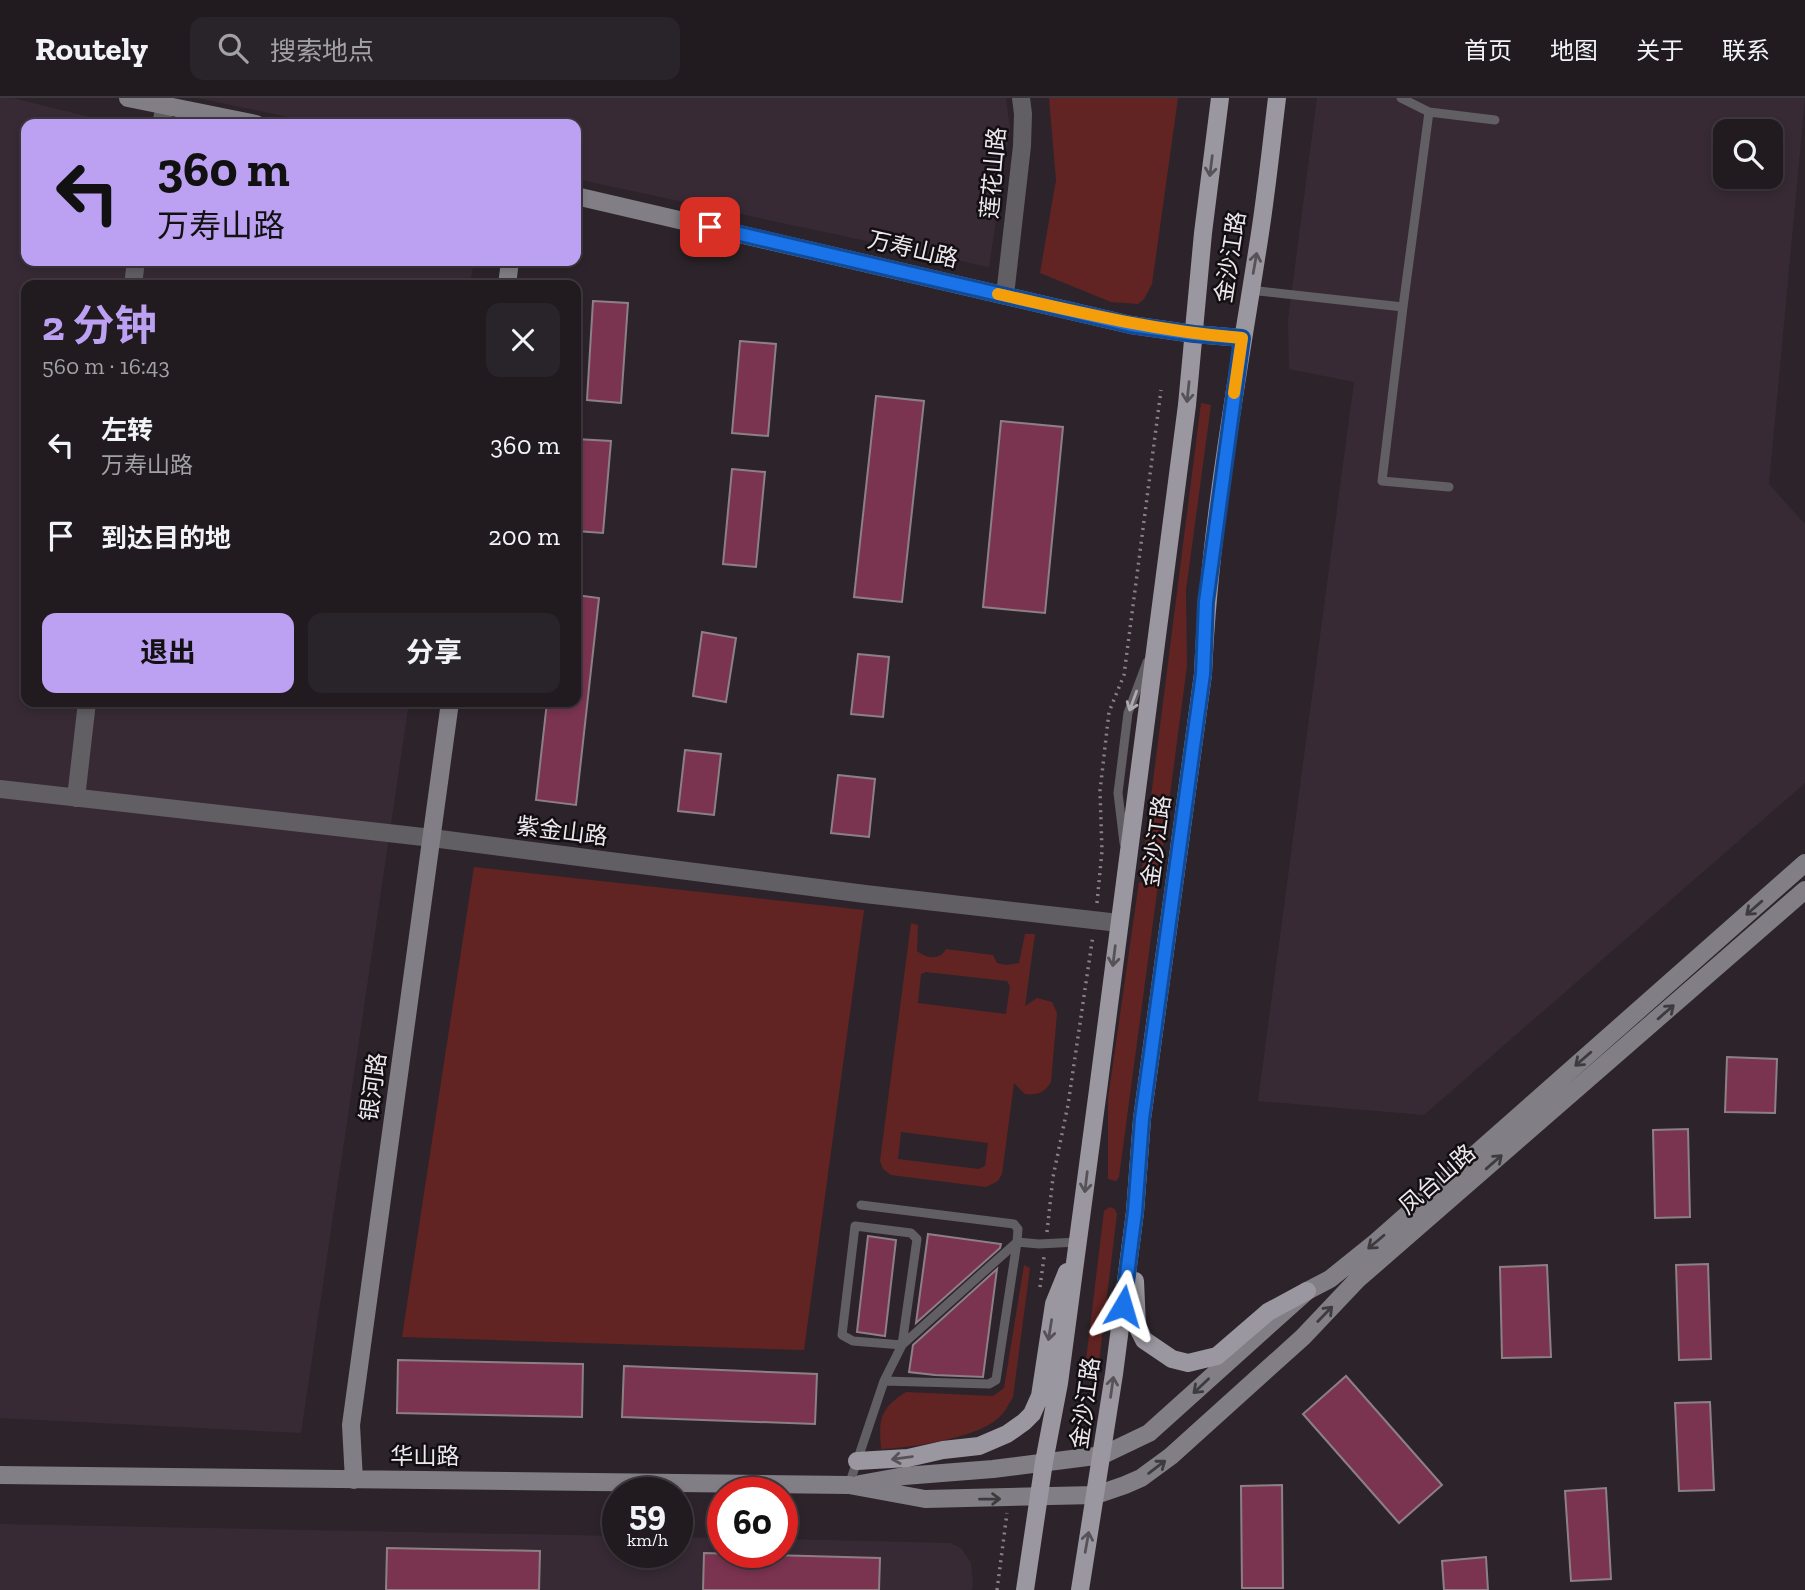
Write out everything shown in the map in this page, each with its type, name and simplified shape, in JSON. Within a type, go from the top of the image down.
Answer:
[{"type":"main road","name":"金沙江路","points":[[1025,1590],[1059,1383],[1078,1242],[1194,334],[1203,233],[1220,98]]},
{"type":"main road","name":"金沙江路","points":[[1080,1590],[1102,1455],[1135,1212],[1142,1119],[1203,674],[1206,602],[1277,98]]},
{"type":"main road","points":[[1135,1212],[1137,1326],[1144,1340],[1172,1359],[1188,1363],[1217,1356],[1268,1312],[1307,1292]]},
{"type":"main road","points":[[857,1461],[908,1458],[979,1446],[1007,1434],[1024,1422],[1032,1414],[1040,1396],[1054,1304],[1078,1242]]},
{"type":"street","points":[[128,98],[164,110],[223,119]]},
{"type":"street","name":"莲花山路","points":[[1005,295],[1022,146],[1021,98]]},
{"type":"street","name":"万寿山路","points":[[581,197],[1131,325],[1242,338]]},
{"type":"street","points":[[76,798],[86,707]]},
{"type":"street","name":"银河路","points":[[354,1480],[351,1425],[449,707]]},
{"type":"street","name":"紫金山路","points":[[0,789],[432,838],[865,894],[1119,923]]},
{"type":"street","name":"凤台山路","points":[[849,1486],[904,1476],[1102,1455],[1149,1433],[1307,1292],[1330,1279],[1376,1242],[1805,863]]},
{"type":"street","name":"凤台山路","points":[[849,1486],[925,1499],[1009,1498],[1096,1495],[1141,1478],[1171,1456],[1303,1337],[1357,1280],[1805,890]]},
{"type":"street","name":"华山路","points":[[0,1475],[849,1486]]},
{"type":"lane","points":[[1401,98],[1429,112],[1495,120]]},
{"type":"lane","points":[[1429,112],[1382,481],[1449,487]]},
{"type":"lane","points":[[1250,290],[1404,307]]},
{"type":"lane","points":[[861,1205],[1014,1224],[1018,1229],[996,1380],[989,1384],[884,1381]]},
{"type":"lane","points":[[849,1486],[884,1381],[902,1345],[917,1239],[911,1233],[855,1226],[842,1335],[853,1341],[902,1345],[1017,1242],[1078,1242]]},
{"type":"path","points":[[1039,1297],[1053,1177],[1068,1105],[1095,920],[1101,861],[1100,791],[1109,712],[1124,675],[1161,390]]},
{"type":"path","points":[[997,1590],[1009,1498]]},
{"type":"shaded area","points":[[0,98],[13,98],[98,119],[21,119],[21,266],[473,266],[471,280],[21,280],[21,707],[408,707],[301,1433],[0,1418]]},
{"type":"shaded area","points":[[198,98],[1006,98],[1010,128],[989,267],[581,180],[581,119],[297,119]]},
{"type":"shaded area","points":[[1049,98],[1178,98],[1152,284],[1138,304],[1111,302],[1040,273],[1056,180]]},
{"type":"shaded area","points":[[1317,98],[1805,98],[1769,484],[1805,524],[1805,783],[1424,1115],[1258,1101],[1354,382],[1289,369],[1288,320]]},
{"type":"shaded area","points":[[1201,403],[1211,405],[1186,590],[1187,666],[1160,870],[1142,868]]},
{"type":"shaded area","points":[[474,867],[864,910],[804,1350],[402,1337]]},
{"type":"shaded area","points":[[1139,882],[1158,885],[1119,1177],[1116,1181],[1108,1179],[1108,1099]]},
{"type":"shaded area","points":[[911,923],[918,925],[917,951],[924,955],[937,957],[946,949],[993,955],[997,963],[1006,965],[1019,963],[1025,934],[1035,934],[1025,1006],[1037,998],[1052,1002],[1057,1013],[1051,1082],[1037,1094],[1025,1094],[1014,1083],[1002,1174],[998,1181],[986,1187],[891,1175],[883,1169],[880,1161]],"holes":[[[926,972],[1007,981],[1010,986],[1006,1014],[918,1003],[921,974]],[[901,1132],[988,1143],[985,1166],[979,1169],[898,1159]]]},
{"type":"shaded area","points":[[1110,1207],[1115,1209],[1117,1214],[1097,1378],[1084,1377],[1104,1211]]},
{"type":"shaded area","points":[[1024,1265],[1030,1268],[1013,1397],[1004,1412],[987,1426],[959,1437],[908,1447],[881,1449],[880,1430],[883,1416],[890,1404],[906,1392],[993,1396],[1004,1388]]},
{"type":"shaded area","points":[[0,1524],[602,1536],[602,1568],[693,1568],[693,1537],[707,1538],[707,1568],[798,1568],[798,1539],[950,1543],[961,1548],[971,1563],[973,1583],[972,1590],[0,1590]]},
{"type":"building","points":[[593,301],[628,303],[621,403],[587,400]]},
{"type":"building","points":[[740,341],[776,344],[768,436],[732,433]]},
{"type":"building","points":[[876,396],[924,401],[902,602],[854,597]]},
{"type":"building","points":[[1001,421],[1063,427],[1045,613],[983,607]]},
{"type":"building","points":[[581,439],[611,441],[603,533],[581,531]]},
{"type":"building","points":[[732,469],[765,472],[756,567],[723,564]]},
{"type":"building","points":[[581,596],[599,598],[576,805],[536,800],[546,707],[581,707]]},
{"type":"building","points":[[702,632],[736,638],[726,702],[693,696]]},
{"type":"building","points":[[858,654],[889,657],[883,717],[851,714]]},
{"type":"building","points":[[685,750],[721,754],[714,815],[678,811]]},
{"type":"building","points":[[838,775],[875,779],[869,837],[831,833]]},
{"type":"building","points":[[1727,1057],[1777,1059],[1775,1113],[1725,1112]]},
{"type":"building","points":[[1688,1129],[1690,1217],[1655,1218],[1653,1130]]},
{"type":"building","points":[[928,1234],[1001,1244],[1000,1248],[916,1323]]},
{"type":"building","points":[[868,1236],[896,1240],[885,1336],[857,1332]]},
{"type":"building","points":[[1708,1264],[1711,1359],[1679,1360],[1676,1265]]},
{"type":"building","points":[[1547,1265],[1551,1357],[1502,1358],[1500,1267]]},
{"type":"building","points":[[997,1269],[983,1377],[909,1372],[913,1345]]},
{"type":"building","points":[[398,1360],[583,1364],[582,1417],[397,1413]]},
{"type":"building","points":[[624,1366],[817,1374],[815,1424],[622,1417]]},
{"type":"building","points":[[1346,1376],[1442,1485],[1399,1523],[1303,1414]]},
{"type":"building","points":[[1710,1402],[1714,1490],[1679,1491],[1675,1403]]},
{"type":"building","points":[[1282,1485],[1283,1588],[1242,1588],[1241,1486]]},
{"type":"building","points":[[1606,1488],[1611,1579],[1571,1581],[1565,1491]]},
{"type":"building","points":[[387,1548],[540,1551],[539,1590],[386,1590]]},
{"type":"building","points":[[704,1553],[707,1553],[707,1568],[798,1568],[798,1556],[880,1558],[879,1590],[703,1590]]},
{"type":"building","points":[[1486,1557],[1488,1590],[1444,1590],[1442,1561]]},
{"type":"slow traffic","points":[[998,294],[1131,325],[1242,338],[1234,393]]},
{"type":"route","points":[[710,227],[1131,325],[1242,338],[1206,602],[1203,674],[1142,1119],[1135,1212],[1123,1306]]}]
